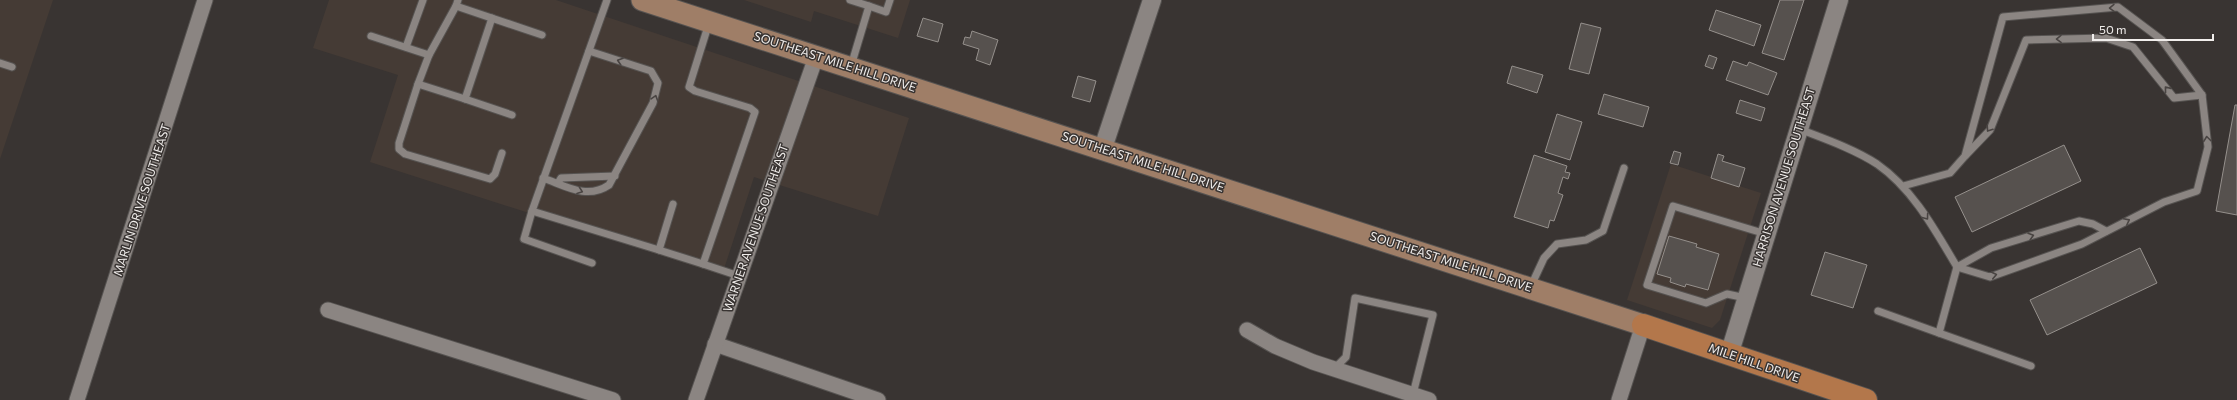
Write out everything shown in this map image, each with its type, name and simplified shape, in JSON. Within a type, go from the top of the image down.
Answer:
[{"type":"main road","name":"SOUTHEAST MILE HILL DRIVE","points":[[642,0],[1103,148],[1643,325]]},
{"type":"main road","name":"MILE HILL DRIVE","points":[[1643,325],[1866,400]]},
{"type":"street","name":"MARLIN DRIVE SOUTHEAST","points":[[77,400],[205,0]]},
{"type":"street","points":[[1103,148],[1152,0]]},
{"type":"street","name":"HARRISON AVENUE SOUTHEAST","points":[[1729,355],[1839,0]]},
{"type":"street","name":"WARNER AVENUE SOUTHEAST","points":[[696,400],[816,57]]},
{"type":"street","points":[[328,310],[613,400]]},
{"type":"street","points":[[1619,400],[1643,325]]},
{"type":"street","points":[[1247,330],[1275,346],[1334,368],[1429,400]]},
{"type":"street","points":[[715,344],[878,400]]},
{"type":"lane","points":[[406,47],[423,0]]},
{"type":"lane","points":[[592,264],[524,239],[543,178],[607,0]]},
{"type":"lane","points":[[850,0],[886,12],[890,0]]},
{"type":"lane","points":[[502,153],[495,174],[490,179],[405,154],[399,149],[399,143],[429,54],[457,3],[492,18],[542,35]]},
{"type":"lane","points":[[850,68],[869,6]]},
{"type":"lane","points":[[1799,129],[1876,164],[1903,186],[1934,228],[1957,267],[1990,277],[2082,244],[2164,202],[2197,191],[2208,147],[2202,95],[2162,40],[2118,7],[2003,17],[1964,156]]},
{"type":"lane","points":[[465,99],[492,18]]},
{"type":"lane","points":[[703,264],[754,112],[750,108],[694,91],[689,87],[710,21]]},
{"type":"lane","points":[[371,36],[429,54]]},
{"type":"lane","points":[[1903,186],[1950,173],[1964,156],[1990,130],[2026,40],[2106,38],[2134,47],[2174,98],[2202,95]]},
{"type":"lane","points":[[543,178],[587,194],[600,191],[609,185],[653,103],[658,83],[651,71],[589,51]]},
{"type":"lane","points":[[0,63],[12,67]]},
{"type":"lane","points":[[418,84],[512,114]]},
{"type":"lane","points":[[1530,288],[1544,258],[1557,244],[1586,240],[1603,231],[1624,168]]},
{"type":"lane","points":[[558,183],[561,178],[615,176]]},
{"type":"lane","points":[[659,250],[673,204]]},
{"type":"lane","points":[[1746,298],[1727,294],[1706,303],[1647,285],[1673,206],[1766,234]]},
{"type":"lane","points":[[532,211],[739,276]]},
{"type":"lane","points":[[1939,333],[1957,267],[1991,248],[2079,221],[2093,224],[2106,231]]},
{"type":"lane","points":[[1334,368],[1346,357],[1355,298],[1433,314],[1413,394]]},
{"type":"lane","points":[[1878,311],[2031,366]]},
{"type":"shaded area","points":[[0,0],[53,0],[0,159]]},
{"type":"shaded area","points":[[329,0],[556,0],[909,118],[878,216],[754,177],[722,275],[370,162],[398,75],[313,48]]},
{"type":"shaded area","points":[[744,0],[910,0],[898,38],[814,11],[811,22]]},
{"type":"shaded area","points":[[1671,164],[1761,193],[1720,320],[1712,328],[1627,300]]},
{"type":"building","points":[[1780,0],[1804,0],[1784,60],[1762,53]]},
{"type":"building","points":[[1716,10],[1761,25],[1754,46],[1709,30]]},
{"type":"building","points":[[923,18],[943,24],[938,42],[917,36]]},
{"type":"building","points":[[1581,23],[1601,28],[1589,74],[1569,69]]},
{"type":"building","points":[[972,31],[998,40],[990,65],[976,60],[979,49],[963,44],[965,37],[970,38]]},
{"type":"building","points":[[1709,55],[1717,58],[1713,69],[1705,66]]},
{"type":"building","points":[[1733,61],[1747,66],[1749,62],[1777,73],[1768,95],[1726,80]]},
{"type":"building","points":[[1512,66],[1543,75],[1537,93],[1507,83]]},
{"type":"building","points":[[1078,76],[1096,81],[1090,102],[1072,97]]},
{"type":"building","points":[[1604,94],[1649,107],[1643,127],[1598,114]]},
{"type":"building","points":[[1740,100],[1765,108],[1761,121],[1736,113]]},
{"type":"building","points":[[2235,105],[2237,105],[2237,215],[2216,211]]},
{"type":"building","points":[[1557,114],[1582,122],[1570,160],[1545,152]]},
{"type":"building","points":[[2064,145],[2081,181],[1972,232],[1955,197]]},
{"type":"building","points":[[1674,151],[1681,153],[1678,165],[1670,163]]},
{"type":"building","points":[[1718,154],[1724,156],[1722,161],[1745,168],[1739,187],[1711,178]]},
{"type":"building","points":[[1534,155],[1567,166],[1565,172],[1570,173],[1568,179],[1563,177],[1558,193],[1563,195],[1554,221],[1550,220],[1548,228],[1514,217]]},
{"type":"building","points":[[1669,236],[1697,244],[1696,247],[1719,254],[1708,290],[1686,284],[1685,287],[1670,282],[1671,278],[1657,274]]},
{"type":"building","points":[[2140,248],[2157,283],[2047,335],[2030,300]]},
{"type":"building","points":[[1825,252],[1867,265],[1853,308],[1811,295]]}]
